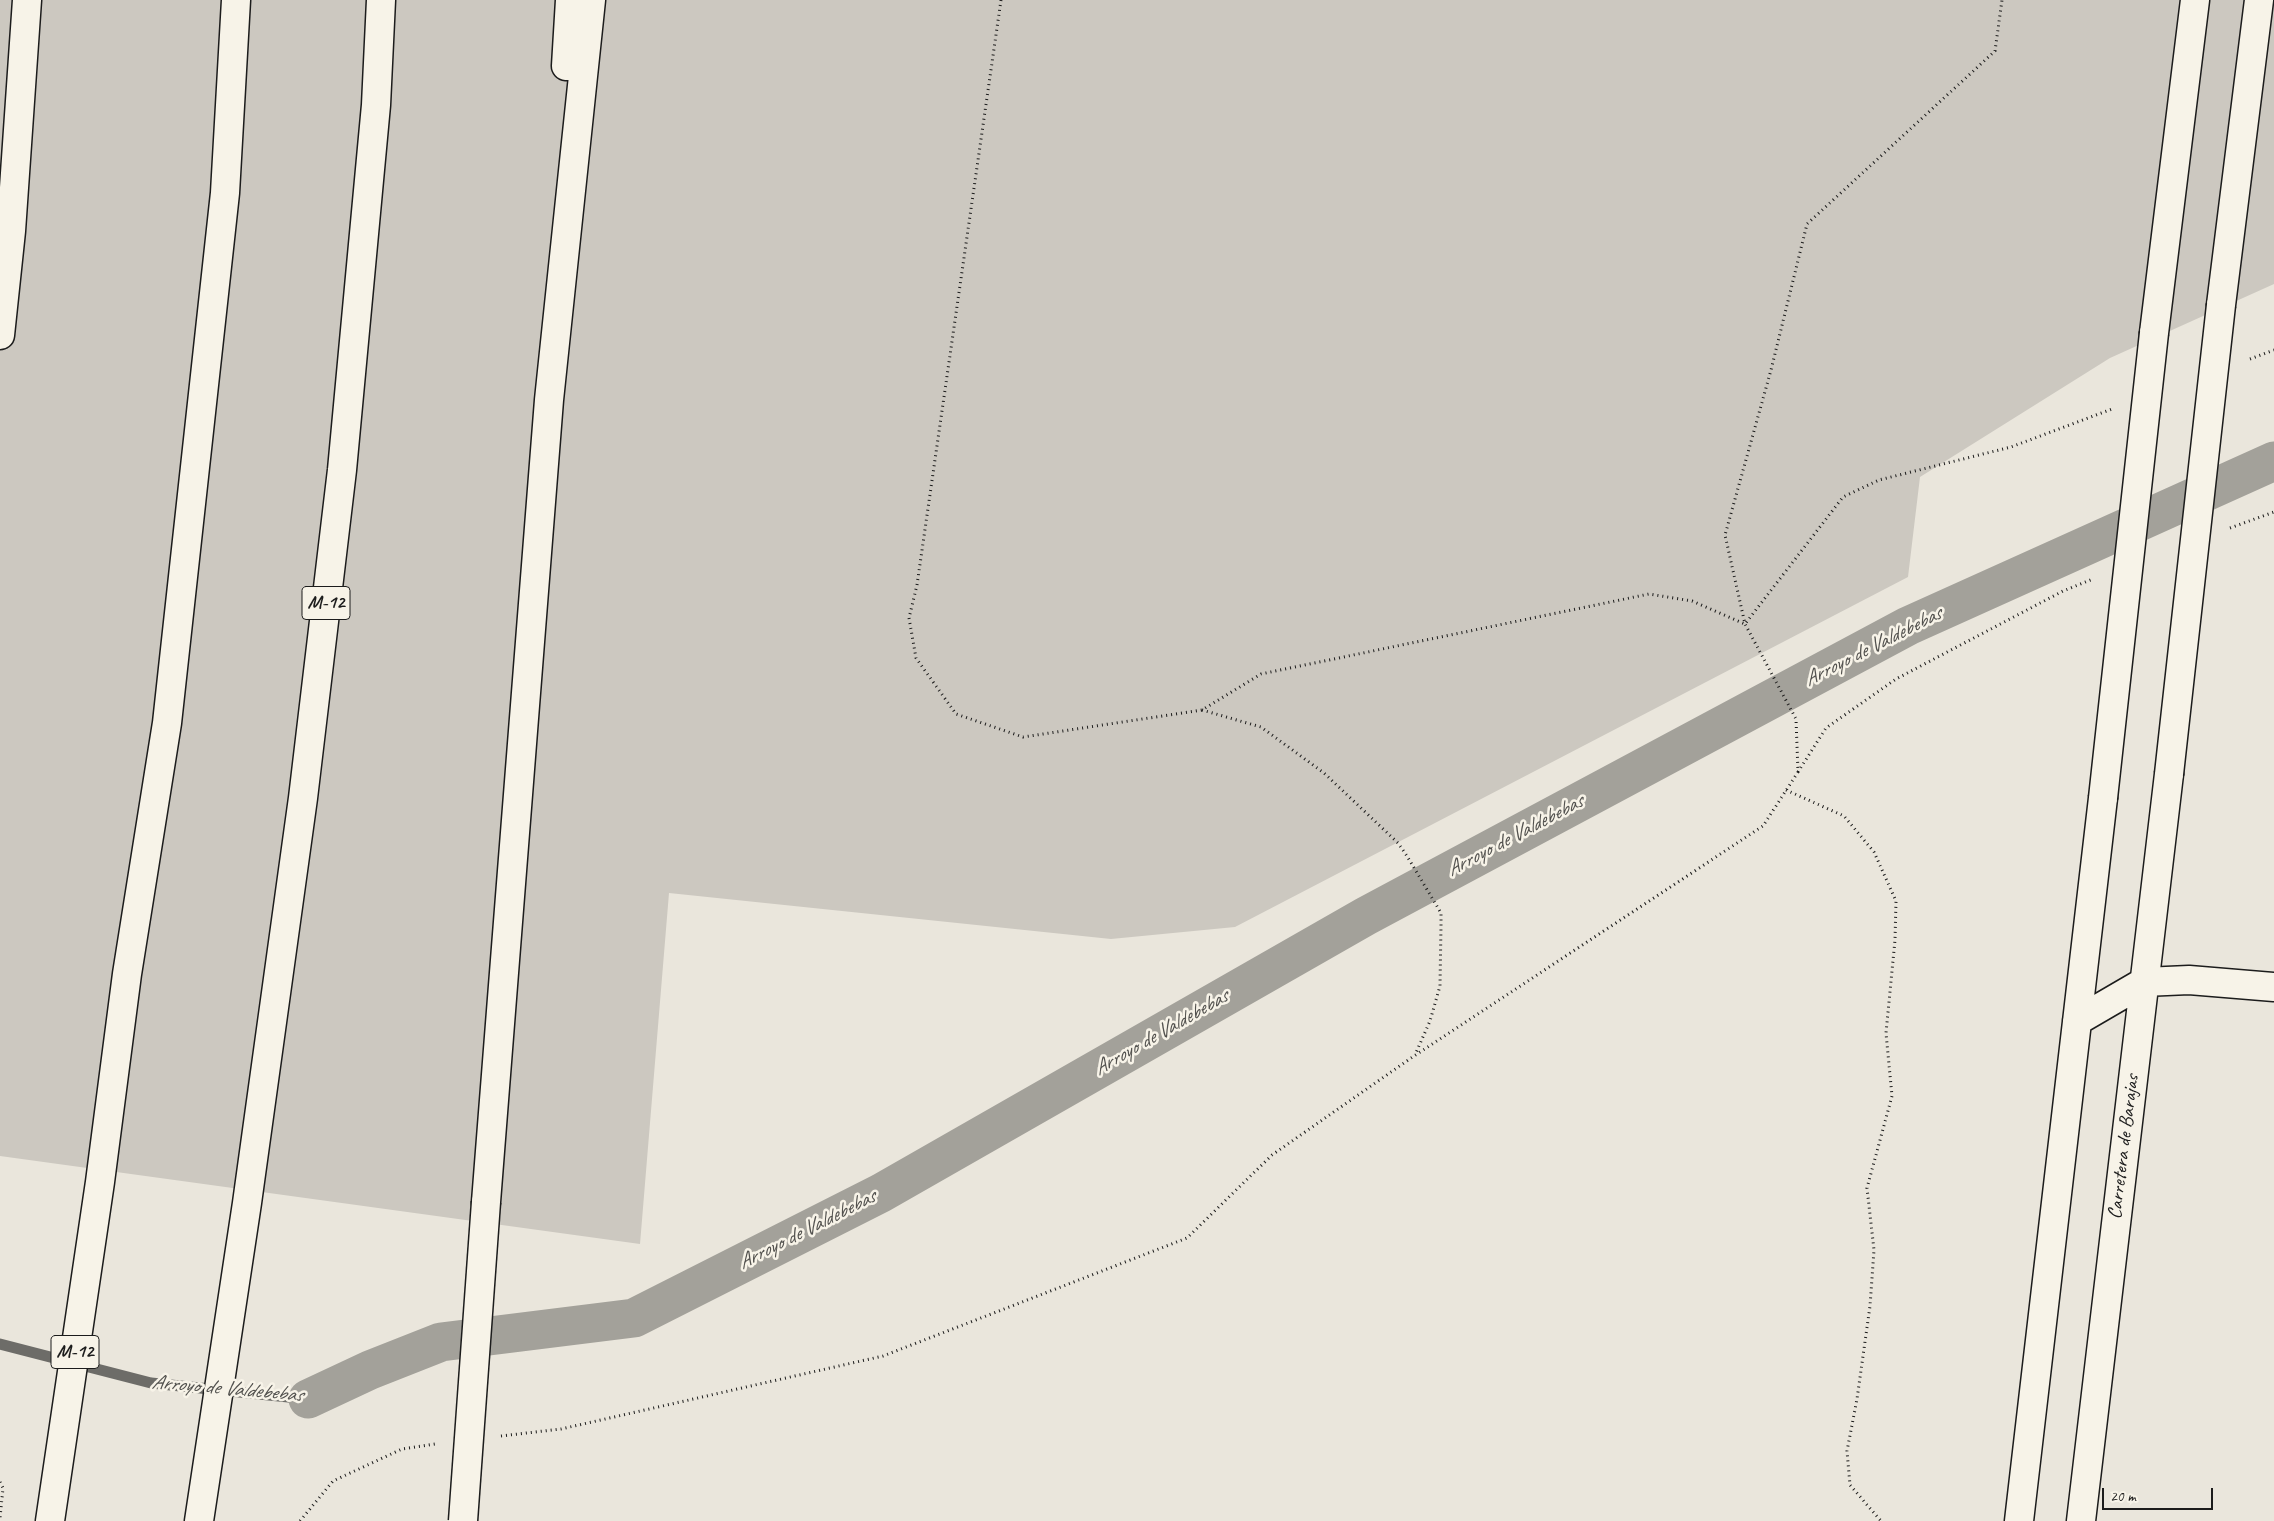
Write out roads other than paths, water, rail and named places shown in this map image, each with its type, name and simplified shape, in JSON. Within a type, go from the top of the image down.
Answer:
[{"type":"main road","points":[[0,335],[11,231],[27,0]]},
{"type":"main road","name":"M-12","points":[[50,1521],[100,1182],[127,974],[167,723],[225,193],[236,0]]},
{"type":"main road","name":"M-12","points":[[199,1521],[247,1203],[303,798],[342,470],[376,105],[381,0]]},
{"type":"main road","points":[[463,1521],[549,400],[570,0]]},
{"type":"main road","points":[[549,400],[591,0]]},
{"type":"main road","points":[[2019,1521],[2103,798],[2154,333],[2195,0]]},
{"type":"main road","name":"Carretera de Barajas","points":[[2080,1521],[2221,305],[2259,0]]},
{"type":"main road","points":[[2077,1021],[2144,982],[2189,980],[2274,987]]},
{"type":"waterway","name":"Arroyo de Valdebebas","points":[[308,1399],[370,1370],[441,1342],[634,1318],[881,1193],[1366,916],[1908,626],[2274,461]]},
{"type":"waterway","name":"Arroyo de Valdebebas","points":[[0,1344],[151,1383],[308,1399]]}]
